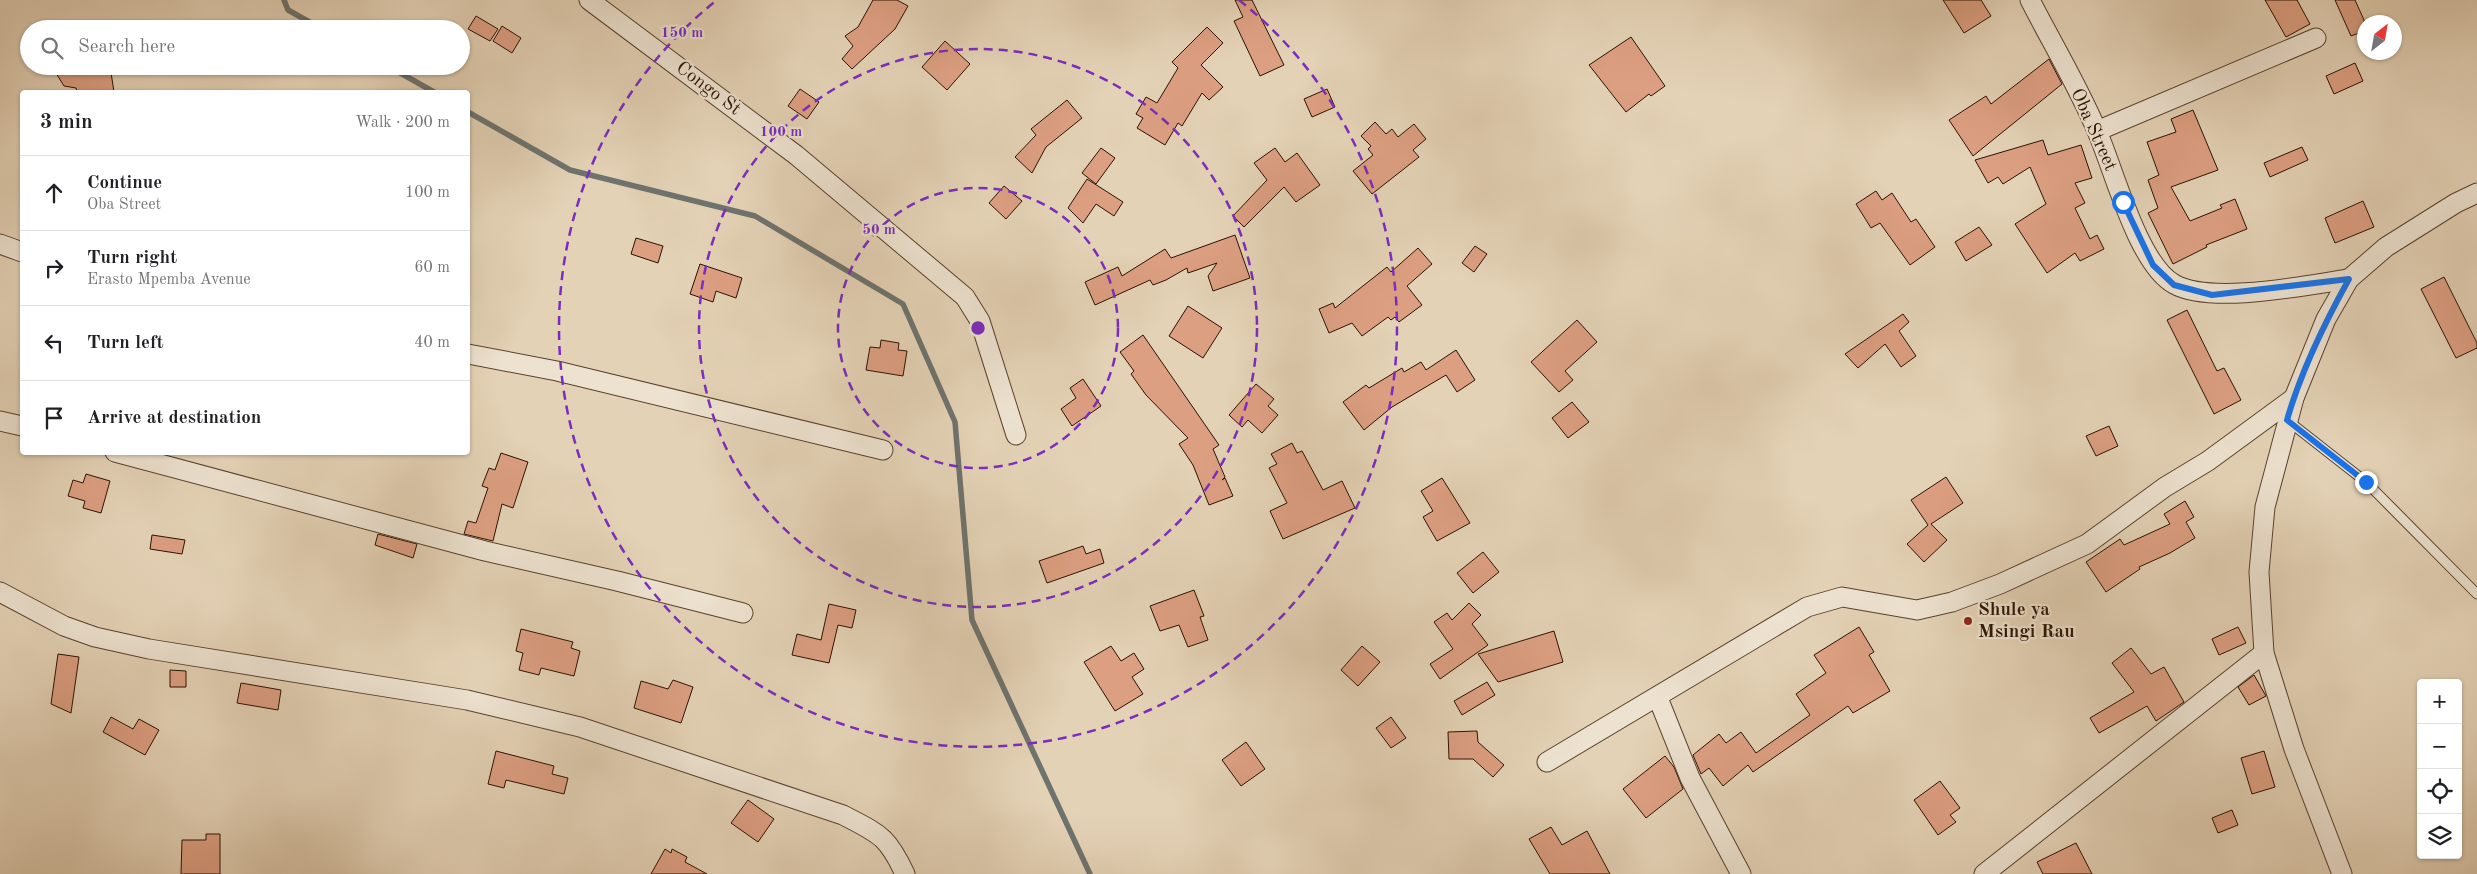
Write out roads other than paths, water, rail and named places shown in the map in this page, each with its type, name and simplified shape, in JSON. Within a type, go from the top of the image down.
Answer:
[{"type":"street","name":"Congo St","points":[[589,0],[796,154],[965,297],[980,322],[1016,435]]},
{"type":"street","name":"Oba Street","points":[[2030,0],[2097,131],[2123,202],[2153,265],[2174,285],[2212,295],[2349,279]]},
{"type":"street","points":[[2097,131],[2316,38]]},
{"type":"street","points":[[2342,874],[2294,749],[2264,653],[2259,572],[2261,533],[2265,507],[2294,398],[2326,320],[2349,279],[2386,247],[2477,192]]},
{"type":"street","points":[[0,244],[20,251]]},
{"type":"street","points":[[470,354],[557,371],[883,450]]},
{"type":"street","points":[[1547,762],[1658,698],[1807,607],[1842,597],[1917,610],[1952,602],[2000,584],[2087,544],[2165,487],[2214,456],[2294,398]]},
{"type":"street","points":[[0,421],[20,426]]},
{"type":"street","points":[[126,455],[485,551],[617,581],[742,613]]},
{"type":"street","points":[[0,592],[64,626],[95,637],[149,649],[467,700],[580,727],[843,815],[881,835],[896,855],[905,874]]},
{"type":"street","points":[[1984,874],[2264,653]]},
{"type":"street","points":[[1658,698],[1690,778],[1741,874]]},
{"type":"lane","points":[[2287,420],[2366,482],[2477,594]]},
{"type":"waterway","points":[[284,0],[288,10],[306,20]]},
{"type":"waterway","points":[[404,75],[430,90]]},
{"type":"waterway","points":[[470,113],[570,170],[755,216],[903,304],[955,422],[972,620],[1090,874]]},
{"type":"place","name":"Shule ya Msingi Rau","points":[[1968,621]]}]
